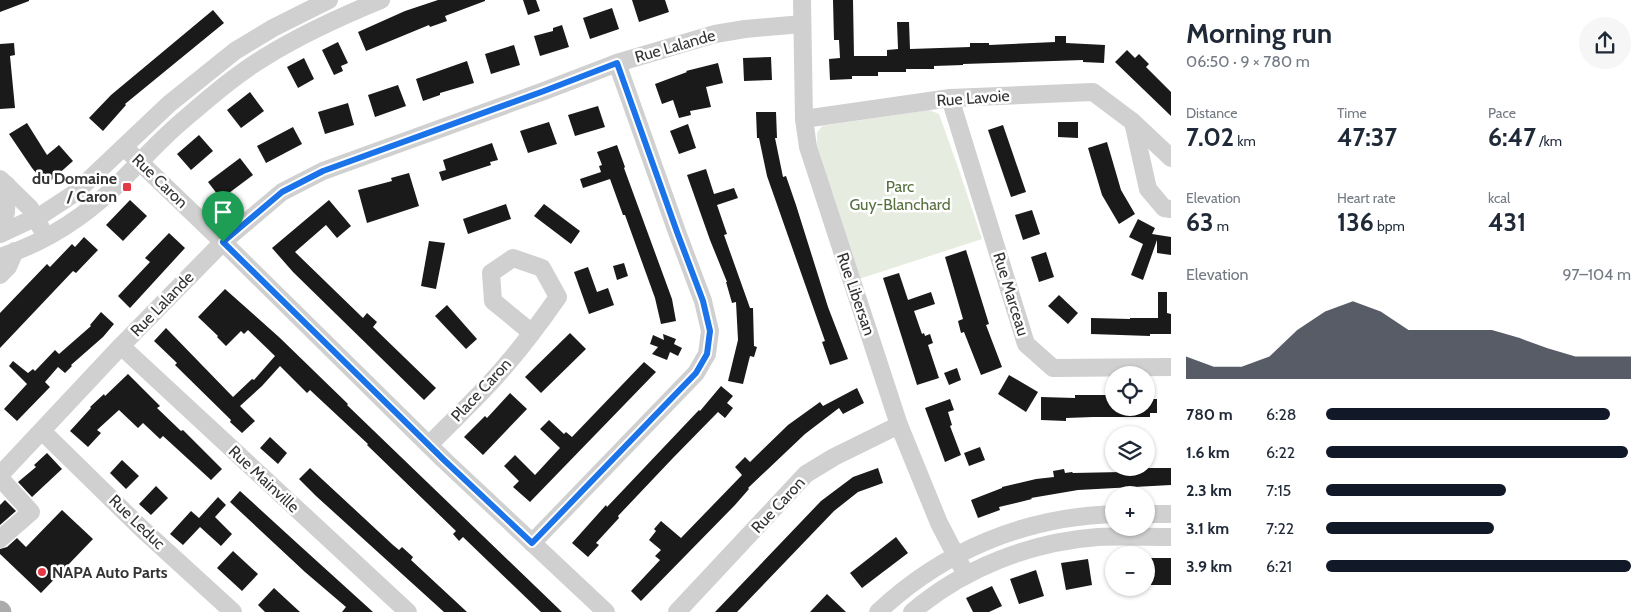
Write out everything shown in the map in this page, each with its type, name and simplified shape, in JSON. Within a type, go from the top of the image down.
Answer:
[{"type":"street","points":[[0,233],[36,218],[75,193],[169,104],[235,51],[274,28],[329,0]]},
{"type":"street","points":[[0,275],[8,267],[7,254],[46,237],[73,221],[96,203],[163,138],[199,107],[264,57],[309,33],[381,0]]},
{"type":"street","name":"Rue Libersan","points":[[802,0],[804,119],[808,147],[899,425],[939,523],[966,575]]},
{"type":"street","name":"Rue Lalande","points":[[0,476],[121,346],[223,242],[282,192],[323,171],[617,63],[714,34],[802,24]]},
{"type":"street","points":[[532,543],[696,373],[707,354],[710,331],[703,301],[617,63]]},
{"type":"street","name":"Rue Lavoie","points":[[804,119],[950,98],[1093,92],[1133,122],[1171,158]]},
{"type":"street","name":"Rue Marceau","points":[[950,98],[1026,344],[1053,368],[1171,367]]},
{"type":"street","points":[[1133,122],[1148,189],[1164,208],[1171,209]]},
{"type":"street","name":"Rue Caron","points":[[124,147],[429,445],[606,612]]},
{"type":"street","points":[[3,182],[30,208],[46,237]]},
{"type":"street","points":[[0,233],[6,212],[3,182]]},
{"type":"street","name":"Place Caron","points":[[429,445],[505,366],[532,333]]},
{"type":"street","name":"Rue Mainville","points":[[121,346],[408,612]]},
{"type":"street","name":"Rue Caron","points":[[677,612],[806,474],[834,457],[899,425]]},
{"type":"street","name":"Rue Leduc","points":[[42,431],[140,527],[233,612]]},
{"type":"street","points":[[0,476],[31,512],[0,540]]},
{"type":"street","points":[[1155,514],[1171,514]]},
{"type":"street","points":[[878,612],[909,585],[956,555],[997,536],[1069,517],[1105,515]]},
{"type":"street","points":[[912,612],[966,575],[1012,555],[1057,543],[1105,537],[1171,536]]},
{"type":"green space","name":"Parc Guy-Blanchard","points":[[929,110],[939,114],[982,239],[859,279],[817,145],[817,133],[822,126]]},
{"type":"building","points":[[0,0],[29,0],[29,1],[0,12]]},
{"type":"building","points":[[438,0],[485,1],[445,16],[447,21],[430,27],[429,25],[366,51],[358,32],[405,11]]},
{"type":"building","points":[[523,0],[536,0],[540,11],[528,15]]},
{"type":"building","points":[[632,0],[665,0],[669,12],[639,22]]},
{"type":"building","points":[[833,0],[853,0],[854,56],[887,56],[887,50],[898,49],[897,22],[909,22],[910,49],[970,47],[970,43],[989,43],[989,45],[1055,42],[1055,36],[1066,36],[1066,43],[1105,45],[1104,63],[1083,62],[1083,60],[963,64],[934,66],[934,69],[906,69],[906,72],[878,72],[878,76],[852,76],[852,79],[830,80],[829,59],[840,58],[839,40],[834,40]]},
{"type":"building","points":[[612,8],[619,29],[590,39],[583,18]]},
{"type":"building","points":[[213,10],[224,23],[125,104],[103,131],[89,118],[111,95]]},
{"type":"building","points":[[562,25],[569,47],[540,56],[534,36],[553,31],[553,28]]},
{"type":"building","points":[[338,42],[348,63],[341,66],[343,71],[334,75],[322,50]]},
{"type":"building","points":[[14,43],[15,55],[10,56],[15,108],[0,109],[0,44]]},
{"type":"building","points":[[514,45],[520,65],[491,74],[485,54]]},
{"type":"building","points":[[1127,50],[1135,58],[1139,54],[1149,64],[1146,67],[1171,92],[1171,116],[1115,62]]},
{"type":"building","points":[[771,57],[772,80],[744,81],[743,58]]},
{"type":"building","points":[[304,58],[314,79],[298,88],[287,67]]},
{"type":"building","points":[[467,61],[474,83],[440,93],[440,95],[423,101],[416,79]]},
{"type":"building","points":[[718,63],[723,83],[706,87],[711,107],[690,111],[691,115],[679,118],[673,100],[662,104],[655,84],[686,71]]},
{"type":"building","points":[[398,85],[406,106],[375,117],[368,95]]},
{"type":"building","points":[[250,92],[264,111],[241,128],[227,110]]},
{"type":"building","points":[[348,103],[354,125],[325,134],[318,112]]},
{"type":"building","points":[[598,106],[605,127],[575,136],[568,115]]},
{"type":"building","points":[[756,112],[776,112],[777,138],[775,138],[783,177],[786,176],[828,307],[848,359],[830,365],[822,342],[825,341],[767,176],[759,138],[757,138]]},
{"type":"building","points":[[549,122],[557,144],[528,153],[520,131]]},
{"type":"building","points":[[1058,122],[1078,122],[1078,138],[1058,137]]},
{"type":"building","points":[[27,123],[47,155],[59,145],[73,161],[46,185],[9,134]]},
{"type":"building","points":[[688,124],[696,148],[679,154],[670,131]]},
{"type":"building","points":[[1003,125],[1026,192],[1011,197],[988,130]]},
{"type":"building","points":[[293,127],[302,144],[266,163],[257,146]]},
{"type":"building","points":[[199,135],[213,151],[191,170],[177,154]]},
{"type":"building","points":[[1107,142],[1121,190],[1135,214],[1119,224],[1102,195],[1088,148]]},
{"type":"building","points":[[492,143],[498,160],[490,162],[491,165],[442,181],[439,172],[446,170],[443,160]]},
{"type":"building","points":[[617,145],[672,299],[676,321],[661,324],[655,298],[610,179],[583,188],[580,179],[601,172],[599,166],[602,165],[597,152]]},
{"type":"building","points":[[240,158],[253,175],[221,199],[208,182]]},
{"type":"building","points":[[706,169],[714,194],[734,188],[738,198],[717,205],[727,234],[724,235],[750,308],[753,308],[754,346],[757,347],[754,357],[750,356],[743,384],[728,381],[738,340],[736,302],[732,303],[727,282],[687,175]]},
{"type":"building","points":[[409,173],[419,206],[367,223],[358,190],[392,181],[391,178]]},
{"type":"building","points":[[130,200],[147,216],[123,241],[106,225]]},
{"type":"building","points":[[329,200],[351,226],[337,238],[326,225],[295,252],[363,318],[367,313],[377,322],[373,327],[436,388],[424,400],[293,272],[272,248]]},
{"type":"building","points":[[506,204],[511,219],[468,234],[463,219]]},
{"type":"building","points":[[544,204],[580,231],[571,244],[534,216]]},
{"type":"building","points":[[1032,210],[1040,234],[1023,240],[1015,215]]},
{"type":"building","points":[[1138,219],[1155,228],[1152,234],[1171,237],[1171,255],[1157,253],[1157,240],[1143,280],[1131,275],[1143,244],[1129,237]]},
{"type":"building","points":[[169,233],[185,248],[130,308],[118,296],[150,262],[145,258]]},
{"type":"building","points":[[84,237],[98,250],[76,273],[73,271],[0,348],[0,313],[47,264],[50,267],[72,244],[75,247]]},
{"type":"building","points":[[429,241],[445,243],[436,289],[421,286]]},
{"type":"building","points":[[966,250],[989,324],[986,325],[1002,367],[981,375],[964,332],[961,333],[958,321],[963,319],[945,257]]},
{"type":"building","points":[[1046,252],[1054,277],[1039,282],[1031,257]]},
{"type":"building","points":[[624,263],[628,276],[617,280],[613,266]]},
{"type":"building","points":[[588,267],[597,292],[608,288],[614,305],[589,314],[574,272]]},
{"type":"building","points":[[899,273],[908,300],[931,292],[935,304],[914,311],[922,334],[924,333],[925,336],[930,334],[933,343],[928,345],[939,378],[917,385],[883,278]]},
{"type":"building","points":[[225,289],[280,338],[562,612],[541,612],[463,537],[459,541],[453,534],[456,531],[368,444],[310,390],[307,393],[280,366],[240,406],[255,421],[242,433],[230,422],[231,420],[175,365],[177,363],[154,341],[166,328],[233,397],[252,379],[254,380],[275,356],[248,330],[244,334],[241,331],[226,346],[198,317]]},
{"type":"building","points":[[1158,292],[1167,292],[1167,313],[1171,314],[1171,334],[1150,334],[1150,336],[1091,334],[1091,318],[1158,318]]},
{"type":"building","points":[[1059,295],[1078,313],[1068,324],[1048,306]]},
{"type":"building","points":[[447,305],[477,339],[466,349],[435,316]]},
{"type":"building","points":[[101,312],[114,324],[65,373],[58,367],[45,382],[50,387],[17,421],[4,409],[27,384],[9,366],[13,361],[28,373],[33,369],[35,371],[55,350],[59,354],[91,326]]},
{"type":"building","points":[[570,333],[586,349],[541,393],[525,377]]},
{"type":"building","points":[[663,334],[676,339],[674,344],[682,348],[678,356],[670,352],[667,360],[652,354],[658,347],[650,344],[653,335],[664,340]]},
{"type":"building","points":[[644,362],[656,372],[530,502],[513,487],[519,481],[504,466],[515,455],[535,475],[560,448],[540,429],[549,420],[564,434],[566,432],[572,437]]},
{"type":"building","points":[[957,368],[961,380],[949,385],[944,373]]},
{"type":"building","points":[[128,374],[160,406],[157,408],[181,431],[183,430],[222,469],[211,480],[163,436],[160,439],[143,423],[138,428],[119,410],[97,430],[101,433],[88,447],[70,431],[90,407],[104,394],[105,396]]},
{"type":"building","points":[[1009,375],[1038,392],[1026,412],[998,394]]},
{"type":"building","points":[[721,386],[733,396],[727,403],[733,408],[725,418],[718,412],[672,459],[618,516],[619,518],[596,543],[599,545],[588,557],[572,543],[606,505],[607,507],[700,411]]},
{"type":"building","points":[[857,388],[864,403],[843,414],[839,408],[805,434],[748,488],[735,505],[641,601],[631,591],[660,560],[655,556],[661,550],[649,540],[656,531],[654,529],[661,521],[681,538],[742,475],[735,467],[745,457],[750,462],[788,425],[820,402],[823,406]]},
{"type":"building","points":[[510,393],[527,409],[483,455],[464,437],[485,416],[487,418]]},
{"type":"building","points":[[1075,395],[1105,395],[1105,416],[1150,417],[1066,418],[1066,421],[1041,420],[1041,397],[1075,398]]},
{"type":"building","points":[[950,399],[954,410],[948,412],[952,425],[950,426],[961,455],[945,462],[925,408]]},
{"type":"building","points":[[1155,399],[1157,399],[1157,413],[1155,413]]},
{"type":"building","points":[[270,437],[287,453],[278,464],[260,448]]},
{"type":"building","points":[[980,447],[985,460],[969,466],[964,453]]},
{"type":"building","points":[[47,453],[62,469],[32,497],[18,482],[36,467],[34,465]]},
{"type":"building","points":[[122,460],[139,476],[126,489],[110,473]]},
{"type":"building","points":[[310,468],[393,545],[399,550],[402,547],[413,557],[411,560],[467,612],[444,612],[316,496],[299,479]]},
{"type":"building","points":[[878,468],[883,483],[858,492],[834,511],[737,612],[715,612],[821,501],[853,477]]},
{"type":"building","points":[[1155,468],[1171,468],[1171,485],[1105,486],[1105,489],[1078,490],[1031,498],[999,507],[1000,510],[978,518],[971,500],[1002,487],[1054,477],[1053,471],[1064,469],[1065,473],[1105,472],[1105,476],[1155,476]]},
{"type":"building","points":[[156,486],[168,498],[151,515],[139,504]]},
{"type":"building","points":[[240,491],[373,612],[342,612],[346,607],[305,572],[230,502]]},
{"type":"building","points":[[218,497],[226,505],[215,517],[232,534],[221,546],[200,527],[183,545],[170,534],[191,511],[199,518]]},
{"type":"building","points":[[5,500],[16,511],[0,525],[0,505]]},
{"type":"building","points":[[62,510],[93,539],[41,593],[0,554],[0,549],[7,547],[17,538],[26,547]]},
{"type":"building","points":[[896,537],[908,553],[862,588],[850,573]]},
{"type":"building","points":[[233,551],[258,574],[242,591],[217,568]]},
{"type":"building","points":[[1155,558],[1171,558],[1171,585],[1155,585]]},
{"type":"building","points":[[1088,559],[1092,585],[1066,590],[1061,563]]},
{"type":"building","points":[[1036,570],[1044,596],[1019,604],[1010,579]]},
{"type":"building","points":[[992,586],[1002,606],[989,612],[973,612],[966,598]]},
{"type":"building","points":[[274,588],[300,612],[265,612],[258,605]]},
{"type":"building","points":[[827,594],[846,612],[810,612]]},
{"type":"place","name":"du Domaine / Caron","points":[[127,187]]},
{"type":"place","name":"NAPA Auto Parts","points":[[42,572]]},
{"type":"route","points":[[617,63],[703,301],[710,331],[707,354],[696,373],[532,543],[444,460],[223,242],[282,192],[323,171],[617,63]]}]
